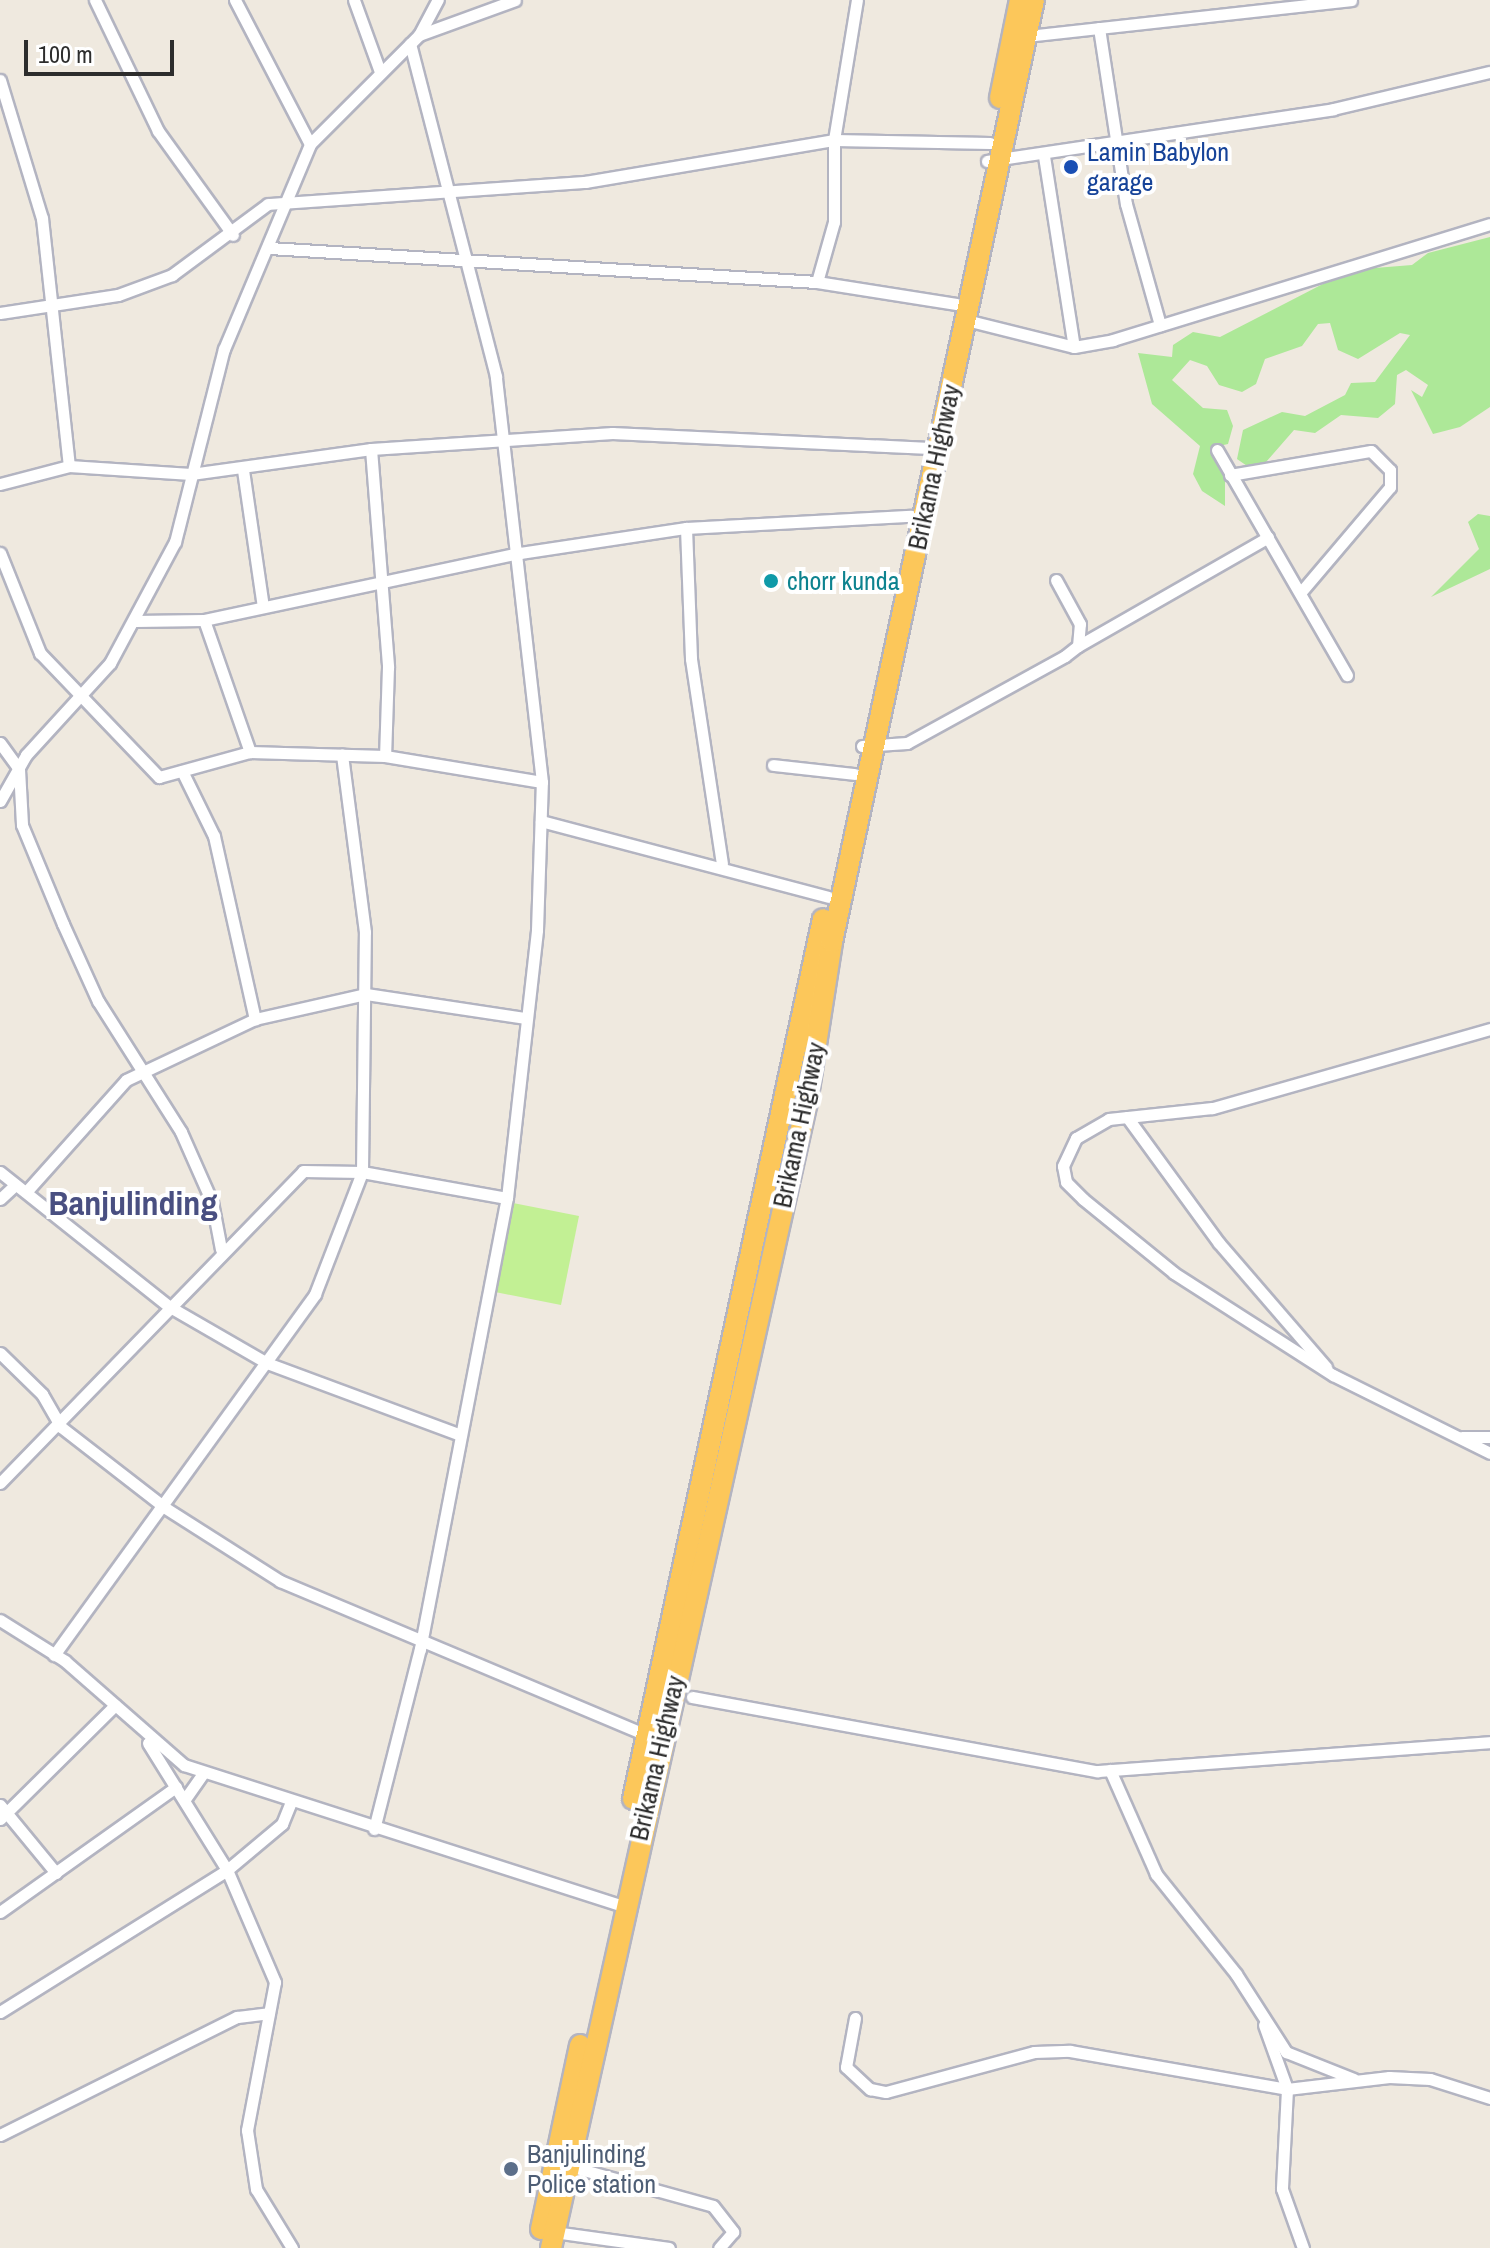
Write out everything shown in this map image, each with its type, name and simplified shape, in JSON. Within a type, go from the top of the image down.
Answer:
[{"type":"highway","name":"Brikama Highway","points":[[537,2248],[577,2092],[618,1905],[855,774],[868,747],[985,201],[1020,0]]},
{"type":"highway","name":"Brikama Highway","points":[[993,155],[1027,36],[1034,0]]},
{"type":"highway","name":"Brikama Highway","points":[[653,1738],[807,1102],[911,516],[925,448],[961,312]]},
{"type":"highway","name":"Brikama Highway","points":[[553,2240],[569,2166],[577,2092]]},
{"type":"street","points":[[95,0],[158,131],[233,235]]},
{"type":"street","points":[[235,0],[310,144]]},
{"type":"street","points":[[354,0],[380,72]]},
{"type":"street","points":[[0,801],[19,769],[77,692],[110,663],[175,542],[224,349],[269,248],[283,204],[310,144],[415,40],[438,0]]},
{"type":"street","points":[[415,40],[515,0]]},
{"type":"street","points":[[817,282],[834,222],[834,140],[857,0]]},
{"type":"street","points":[[1027,36],[1351,0]]},
{"type":"street","points":[[1099,28],[1126,204],[1160,325]]},
{"type":"street","points":[[374,1829],[421,1641],[458,1434],[507,1198],[524,1018],[537,930],[542,782],[520,553],[502,441],[496,376],[443,188],[415,40]]},
{"type":"street","points":[[0,313],[159,281],[233,235],[268,204],[443,188],[585,182],[834,140],[993,155],[1044,156],[1119,147],[1333,109],[1490,72]]},
{"type":"street","points":[[0,80],[23,138],[56,304],[69,466]]},
{"type":"street","points":[[1044,156],[1074,347]]},
{"type":"street","points":[[269,248],[817,282],[961,312],[1074,347],[1160,325],[1490,224]]},
{"type":"street","points":[[0,484],[69,466],[191,474],[243,470],[371,449],[612,433],[925,448]]},
{"type":"street","points":[[371,449],[377,584],[388,667],[385,756]]},
{"type":"street","points":[[1217,450],[1347,675]]},
{"type":"street","points":[[1230,475],[1371,451],[1390,470],[1390,487],[1301,592]]},
{"type":"street","points":[[243,470],[263,607]]},
{"type":"street","points":[[135,621],[204,620],[520,553],[686,528],[911,516]]},
{"type":"street","points":[[686,528],[691,659],[722,864]]},
{"type":"street","points":[[868,747],[907,743],[1268,537]]},
{"type":"street","points":[[0,553],[40,653],[159,777],[250,752],[385,756],[542,782]]},
{"type":"street","points":[[1056,580],[1080,624],[1078,646]]},
{"type":"street","points":[[204,620],[250,752]]},
{"type":"street","points":[[0,743],[19,769],[22,825],[98,1001],[191,1154],[221,1249]]},
{"type":"street","points":[[54,1655],[164,1507],[315,1294],[362,1172],[366,994],[342,754]]},
{"type":"street","points":[[773,765],[855,774]]},
{"type":"street","points":[[182,771],[214,836],[255,1019]]},
{"type":"street","points":[[541,821],[722,864],[828,897]]},
{"type":"street","points":[[26,1192],[140,1072],[255,1019],[366,994],[524,1018]]},
{"type":"street","points":[[1490,1029],[1212,1108],[1127,1117],[1076,1138],[1063,1166],[1066,1182],[1174,1273],[1333,1375],[1490,1453]]},
{"type":"street","points":[[1127,1117],[1219,1243],[1333,1375]]},
{"type":"street","points":[[0,1483],[61,1427],[221,1249],[303,1171],[362,1172],[507,1198]]},
{"type":"street","points":[[0,1172],[170,1307],[267,1363],[458,1434]]},
{"type":"street","points":[[0,1199],[15,1185]]},
{"type":"street","points":[[0,1353],[42,1394],[61,1427],[164,1507],[280,1581],[653,1738]]},
{"type":"street","points":[[1462,1437],[1490,1437]]},
{"type":"street","points":[[0,1620],[54,1655],[115,1705],[142,1733],[227,1870],[275,1982],[247,2130],[249,2164],[292,2248]]},
{"type":"street","points":[[692,1697],[1110,1770],[1490,1742]]},
{"type":"street","points":[[56,1873],[2,1812],[115,1705]]},
{"type":"street","points":[[142,1733],[203,1773],[290,1804],[618,1905]]},
{"type":"street","points":[[1110,1770],[1156,1874],[1257,2006],[1286,2052],[1357,2080]]},
{"type":"street","points":[[185,1799],[203,1773]]},
{"type":"street","points":[[0,1912],[176,1787]]},
{"type":"street","points":[[0,2012],[227,1870],[282,1824],[290,1804]]},
{"type":"street","points":[[1257,2006],[1287,2089],[1282,2189],[1303,2248]]},
{"type":"street","points":[[0,2135],[237,2017],[269,2013]]},
{"type":"street","points":[[855,2018],[846,2067],[870,2089],[903,2090],[1034,2052],[1070,2051],[1287,2089],[1357,2080],[1430,2079],[1490,2098]]},
{"type":"street","points":[[569,2166],[713,2206],[733,2232],[719,2248]]},
{"type":"street","points":[[553,2240],[669,2248]]},
{"type":"green space","points":[[1490,237],[1490,407],[1460,427],[1433,434],[1411,390],[1422,397],[1428,385],[1406,370],[1397,375],[1395,404],[1378,418],[1341,415],[1315,433],[1294,430],[1266,462],[1250,468],[1237,459],[1243,430],[1282,412],[1305,416],[1345,395],[1351,383],[1375,382],[1410,335],[1400,333],[1358,359],[1338,350],[1330,323],[1318,324],[1302,346],[1265,359],[1256,384],[1242,392],[1219,385],[1207,366],[1190,360],[1172,380],[1203,408],[1227,410],[1233,426],[1228,444],[1210,448],[1225,474],[1225,506],[1202,491],[1193,474],[1200,446],[1152,404],[1138,353],[1172,357],[1173,345],[1193,332],[1220,337],[1350,270],[1412,265],[1428,253]]},
{"type":"green space","points":[[1478,514],[1490,516],[1490,569],[1431,597],[1479,549],[1468,522]]},
{"type":"green space","points":[[513,1203],[579,1216],[561,1305],[495,1292]]},
{"type":"place","name":"Lamin Babylon garage","points":[[1071,167]]},
{"type":"place","name":"chorr kunda","points":[[771,581]]},
{"type":"place","name":"Banjulinding Police station","points":[[511,2169]]},
{"type":"district","name":"Banjulinding","points":[[133,1204]]}]
